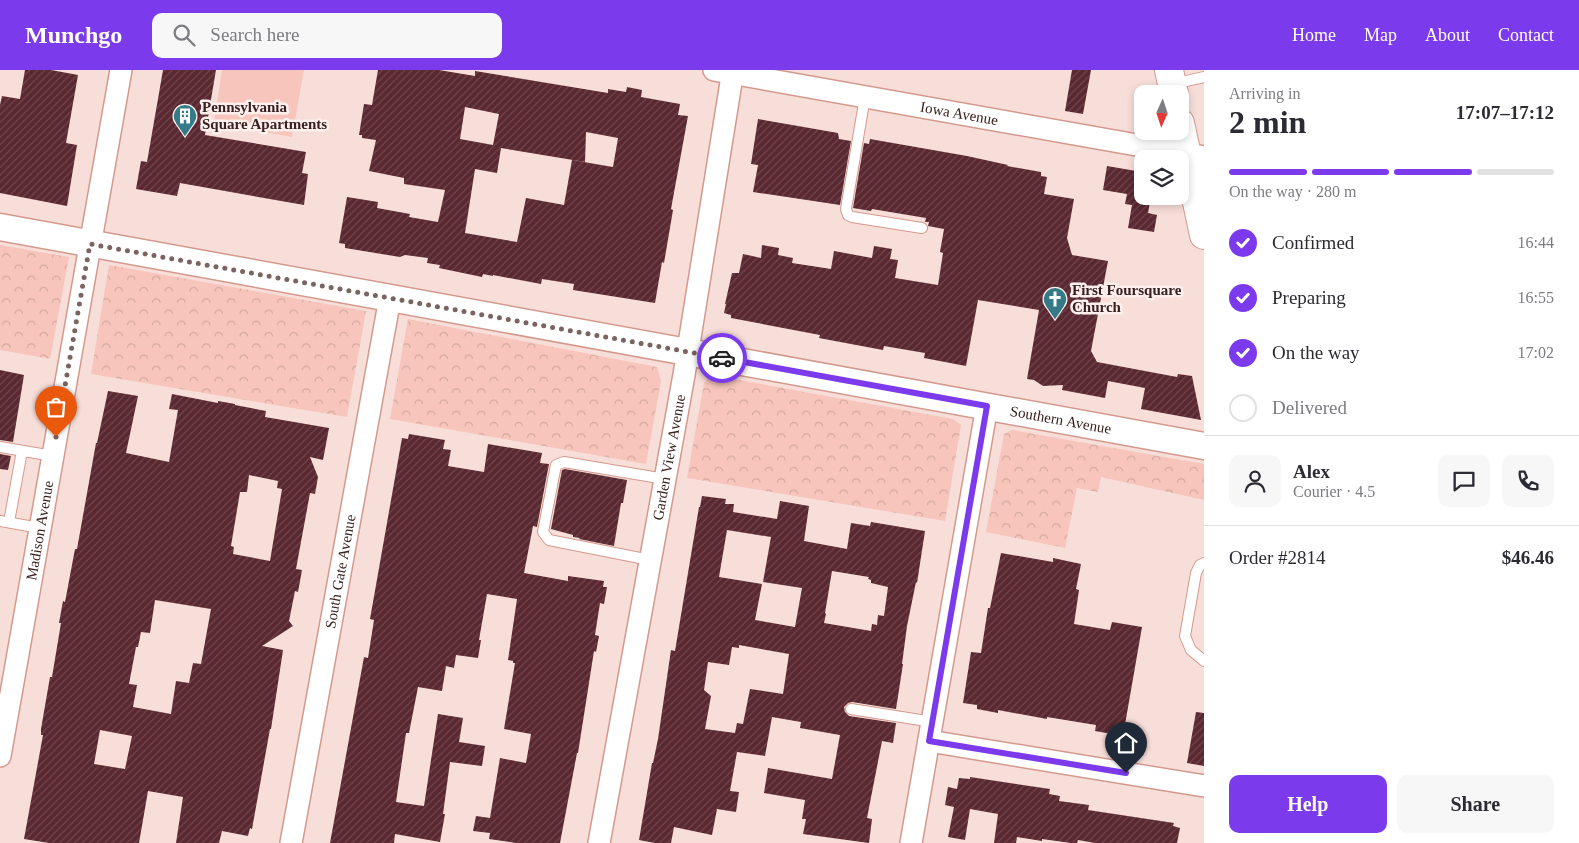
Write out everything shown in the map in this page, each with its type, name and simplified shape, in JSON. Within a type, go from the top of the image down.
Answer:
[{"type":"main road","points":[[1188,140],[1195,156],[1204,235]]},
{"type":"street","name":"Madison Avenue","points":[[0,756],[121,70]]},
{"type":"street","name":"Iowa Avenue","points":[[726,71],[1195,156]]},
{"type":"street","name":"Garden View Avenue","points":[[599,843],[688,352],[726,71]]},
{"type":"street","name":"Southern Avenue","points":[[0,227],[1204,446]]},
{"type":"street","name":"South Gate Avenue","points":[[291,843],[390,298]]},
{"type":"street","points":[[911,843],[987,406]]},
{"type":"street","points":[[931,732],[1204,786]]},
{"type":"lane","points":[[1172,83],[1204,76]]},
{"type":"lane","points":[[865,97],[846,209],[848,215],[922,228]]},
{"type":"lane","points":[[0,447],[53,456]]},
{"type":"lane","points":[[22,451],[4,521],[40,528]]},
{"type":"lane","points":[[650,560],[549,540],[543,532],[556,465],[564,462],[665,479]]},
{"type":"lane","points":[[1204,563],[1200,565],[1196,573],[1185,636],[1191,650],[1204,661]]},
{"type":"lane","points":[[851,709],[931,732]]},
{"type":"green space","points":[[222,70],[304,70],[292,137],[214,123]]},
{"type":"green space","points":[[0,245],[69,257],[50,359],[0,350]]},
{"type":"green space","points":[[109,265],[366,311],[347,417],[91,374]]},
{"type":"green space","points":[[408,319],[657,367],[661,381],[646,464],[390,419]]},
{"type":"green space","points":[[712,375],[953,419],[961,425],[945,521],[687,478],[704,383]]},
{"type":"green space","points":[[1012,430],[1204,464],[1204,500],[1101,477],[1098,492],[1077,488],[1065,548],[986,532],[1004,434]]},
{"type":"building","points":[[25,70],[51,70],[78,75],[66,143],[77,145],[67,206],[0,193],[0,105],[2,96],[20,99]]},
{"type":"building","name":"Pennsylvania Square Apartments","points":[[163,70],[216,70],[205,135],[306,152],[302,173],[308,174],[304,205],[180,183],[177,196],[136,189],[141,161],[147,162]]},
{"type":"building","points":[[378,70],[439,70],[475,76],[475,71],[608,93],[608,89],[626,92],[627,87],[642,90],[641,97],[680,104],[678,115],[688,116],[671,209],[673,210],[664,263],[662,262],[655,303],[573,290],[574,284],[542,279],[541,284],[493,275],[483,274],[482,277],[439,268],[440,265],[427,263],[428,258],[405,255],[400,257],[345,248],[345,244],[339,243],[347,197],[378,202],[377,208],[410,214],[409,217],[438,222],[445,190],[404,184],[404,178],[369,171],[376,140],[362,138],[362,135],[359,135],[364,104],[372,105]],"holes":[[[465,107],[499,114],[493,145],[460,139]],[[586,132],[618,138],[613,167],[572,160],[564,205],[526,198],[517,242],[465,233],[475,169],[497,173],[501,148],[585,162]]]},
{"type":"building","points":[[1072,70],[1091,70],[1083,114],[1065,111]]},
{"type":"building","points":[[758,119],[838,133],[839,139],[851,141],[840,205],[753,192],[758,165],[751,164]]},
{"type":"building","points":[[870,139],[967,156],[1041,172],[1041,176],[1047,177],[1044,194],[1074,199],[1067,238],[1072,255],[1108,261],[1091,351],[1097,362],[1177,377],[1178,374],[1192,376],[1201,420],[1141,409],[1145,388],[1108,381],[1105,398],[1062,390],[1063,385],[1043,386],[1034,380],[1027,379],[1039,310],[978,300],[966,366],[924,358],[925,353],[884,346],[883,350],[819,338],[820,335],[731,318],[731,315],[724,313],[732,273],[739,273],[743,254],[761,258],[762,245],[779,248],[778,255],[793,258],[792,263],[831,269],[834,251],[872,258],[874,246],[892,249],[890,259],[898,260],[895,278],[938,285],[943,253],[940,252],[944,229],[928,226],[929,222],[925,222],[926,218],[872,209],[871,211],[853,208],[864,143],[869,144]]},
{"type":"building","points":[[1107,166],[1134,171],[1134,205],[1149,205],[1148,213],[1157,215],[1154,232],[1128,228],[1132,205],[1125,204],[1127,194],[1103,190]]},
{"type":"building","points":[[0,370],[24,375],[13,442],[0,440]]},
{"type":"building","points":[[108,391],[138,396],[126,453],[169,462],[178,410],[169,409],[172,394],[218,403],[218,401],[235,404],[266,411],[265,417],[329,428],[323,460],[310,457],[318,477],[315,494],[310,493],[296,569],[302,570],[298,592],[295,591],[289,621],[293,626],[262,646],[283,650],[271,729],[252,829],[250,828],[248,836],[222,831],[219,843],[176,843],[183,797],[148,791],[139,843],[49,843],[24,839],[43,735],[41,735],[41,729],[50,677],[52,677],[63,601],[65,602],[75,549],[77,549]],"holes":[[[249,475],[278,481],[277,488],[282,489],[270,561],[233,554],[234,547],[231,546],[240,492],[247,492]],[[155,600],[211,609],[201,664],[193,663],[189,683],[176,681],[171,714],[133,707],[137,685],[129,684],[136,647],[138,647],[141,632],[150,633]],[[100,730],[132,736],[125,769],[94,764]]]},
{"type":"building","points":[[409,434],[445,440],[443,449],[451,450],[448,466],[484,472],[488,444],[542,453],[540,463],[549,464],[537,527],[533,526],[524,573],[568,581],[568,576],[604,581],[603,587],[607,587],[604,604],[600,603],[595,635],[599,636],[596,652],[594,651],[578,753],[560,843],[516,843],[489,839],[490,833],[473,831],[476,816],[490,818],[500,758],[526,763],[531,734],[504,729],[515,663],[508,660],[517,599],[487,594],[479,640],[481,640],[478,658],[456,655],[454,668],[446,666],[442,691],[418,687],[409,733],[406,733],[396,802],[424,806],[438,714],[463,718],[459,742],[485,746],[482,766],[450,762],[440,842],[395,834],[394,843],[330,843],[364,657],[368,658],[374,620],[370,619],[402,438],[408,439]]},
{"type":"building","points":[[0,454],[11,456],[8,470],[0,469]]},
{"type":"building","points":[[562,470],[627,480],[614,546],[579,539],[573,537],[573,535],[551,529]]},
{"type":"building","points":[[702,496],[726,499],[725,504],[734,504],[733,512],[777,519],[780,501],[809,506],[804,541],[847,549],[851,523],[870,526],[871,522],[925,531],[917,583],[907,626],[896,709],[852,702],[844,707],[845,712],[849,716],[896,723],[893,743],[882,741],[867,818],[872,819],[869,843],[803,834],[806,819],[802,819],[805,800],[764,793],[768,768],[832,779],[840,735],[800,728],[801,722],[772,717],[765,756],[737,752],[730,791],[739,792],[736,812],[717,809],[712,835],[674,827],[671,843],[639,840],[658,739],[671,650],[675,651]],"holes":[[[727,530],[771,537],[763,582],[802,588],[795,627],[755,620],[762,584],[719,577]],[[832,571],[869,577],[868,579],[871,580],[871,583],[888,587],[884,616],[878,615],[877,625],[872,624],[871,631],[824,623]],[[739,645],[789,654],[783,694],[750,689],[743,724],[737,723],[735,733],[705,729],[711,696],[704,690],[708,662],[729,665],[732,647],[739,648]]]},
{"type":"building","points":[[1001,553],[1053,562],[1053,558],[1081,564],[1076,589],[1079,590],[1074,624],[1110,630],[1112,622],[1142,627],[1123,736],[1095,731],[1096,725],[998,710],[998,713],[977,709],[977,705],[963,703],[971,652],[981,653],[988,608],[990,608]]},
{"type":"building","points":[[1196,712],[1204,713],[1204,766],[1187,763]]},
{"type":"building","points":[[970,777],[1050,789],[1049,794],[1060,796],[1059,801],[1089,805],[1088,810],[1174,823],[1173,826],[1180,828],[1177,843],[1095,843],[1078,840],[1077,843],[1071,843],[1017,837],[1016,843],[994,843],[998,814],[970,809],[965,840],[948,837],[954,807],[945,805],[948,787],[957,789],[959,778],[970,779]]},
{"type":"way so far","points":[[56,437],[90,244],[722,358]]},
{"type":"place","name":"Pennsylvania Square Apartments","points":[[185,137]]},
{"type":"place","name":"First Foursquare Church","points":[[1055,320]]},
{"type":"route","points":[[722,358],[987,406],[929,741],[1126,773]]}]
